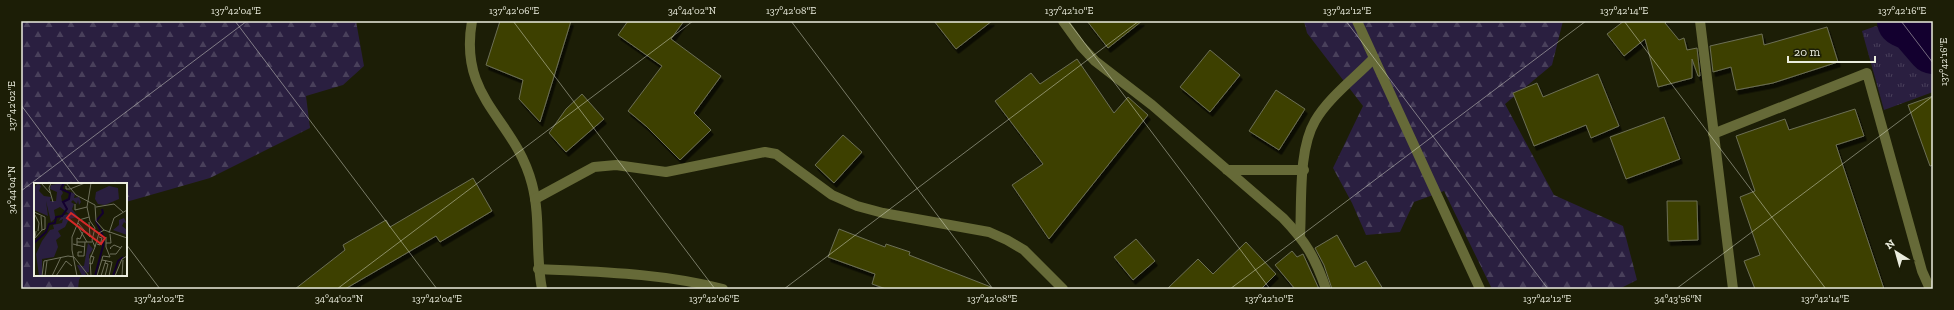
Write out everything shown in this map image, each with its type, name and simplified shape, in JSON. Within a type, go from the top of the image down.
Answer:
[{"type":"street","points":[[472,21],[468,41],[470,63],[477,85],[525,162],[533,184],[538,269],[542,289]]},
{"type":"street","points":[[1062,21],[1094,61],[1146,100],[1283,218],[1300,236],[1314,257],[1326,289]]},
{"type":"street","points":[[1357,21],[1480,289]]},
{"type":"street","points":[[1700,21],[1733,289]]},
{"type":"street","points":[[1300,236],[1304,152],[1308,136],[1325,107],[1374,58]]},
{"type":"street","points":[[1713,134],[1867,73],[1922,271],[1930,289]]},
{"type":"street","points":[[535,199],[594,167],[616,166],[666,172],[765,152],[776,154],[832,195],[857,206],[883,213],[989,232],[1007,240],[1024,250],[1063,289]]},
{"type":"street","points":[[1227,170],[1304,170]]},
{"type":"street","points":[[538,269],[635,274],[672,278],[723,289]]},
{"type":"green space","points":[[21,21],[356,21],[364,66],[343,85],[306,96],[310,128],[210,178],[127,202],[127,183],[34,183],[34,276],[81,276],[79,280],[78,289],[21,289]]},
{"type":"green space","points":[[1304,21],[1563,21],[1552,65],[1505,104],[1554,195],[1623,226],[1637,280],[1619,289],[1492,289],[1444,191],[1414,202],[1400,232],[1366,235],[1352,203],[1333,168],[1363,106],[1307,33]]},
{"type":"green space","points":[[1876,26],[1933,66],[1933,92],[1884,110],[1862,31]]},
{"type":"building","points":[[500,21],[571,21],[540,122],[519,99],[523,80],[486,65]]},
{"type":"building","points":[[628,21],[684,21],[671,39],[721,76],[694,113],[711,130],[680,160],[646,126],[628,111],[662,66],[618,35]]},
{"type":"building","points":[[934,21],[992,21],[956,49]]},
{"type":"building","points":[[1087,21],[1142,21],[1108,48]]},
{"type":"building","points":[[1624,21],[1667,21],[1665,23],[1679,40],[1684,38],[1687,50],[1697,48],[1700,76],[1698,76],[1692,59],[1692,78],[1658,87],[1645,39],[1624,56],[1607,34]]},
{"type":"building","points":[[1827,27],[1838,62],[1773,83],[1736,90],[1731,67],[1713,72],[1710,46],[1762,34],[1764,45]]},
{"type":"building","points":[[1210,50],[1240,75],[1210,112],[1180,87]]},
{"type":"building","points":[[1077,59],[1114,113],[1128,97],[1148,115],[1049,239],[1012,185],[1043,164],[995,101],[1031,73],[1040,84]]},
{"type":"building","points":[[1598,74],[1619,126],[1591,138],[1586,125],[1534,146],[1513,93],[1537,83],[1543,97]]},
{"type":"building","points":[[1276,90],[1305,109],[1279,150],[1249,131]]},
{"type":"building","points":[[582,94],[604,119],[566,152],[549,133],[566,109]]},
{"type":"building","points":[[1933,96],[1933,165],[1930,166],[1908,105]]},
{"type":"building","points":[[1855,109],[1864,136],[1836,145],[1884,289],[1755,289],[1744,261],[1760,255],[1740,197],[1755,191],[1736,136],[1785,119],[1789,130]]},
{"type":"building","points":[[1664,117],[1680,159],[1626,179],[1610,137]]},
{"type":"building","points":[[843,135],[862,152],[834,183],[815,165]]},
{"type":"building","points":[[473,178],[492,211],[440,242],[436,236],[345,289],[295,289],[345,250],[343,245],[386,220],[390,227]]},
{"type":"building","points":[[1667,201],[1697,201],[1698,240],[1668,241]]},
{"type":"building","points":[[839,229],[885,247],[886,244],[910,252],[909,255],[991,287],[991,289],[886,289],[872,284],[875,274],[828,257]]},
{"type":"building","points":[[1337,235],[1355,267],[1366,261],[1383,289],[1332,289],[1324,265],[1315,248]]},
{"type":"building","points":[[1136,239],[1155,261],[1133,280],[1114,257]]},
{"type":"building","points":[[1246,242],[1276,274],[1261,289],[1167,289],[1198,259],[1213,274]]},
{"type":"building","points":[[1292,251],[1297,257],[1303,254],[1319,289],[1295,289],[1275,265]]},
{"type":"waterway","points":[[1903,21],[1914,26],[1933,48]]}]
